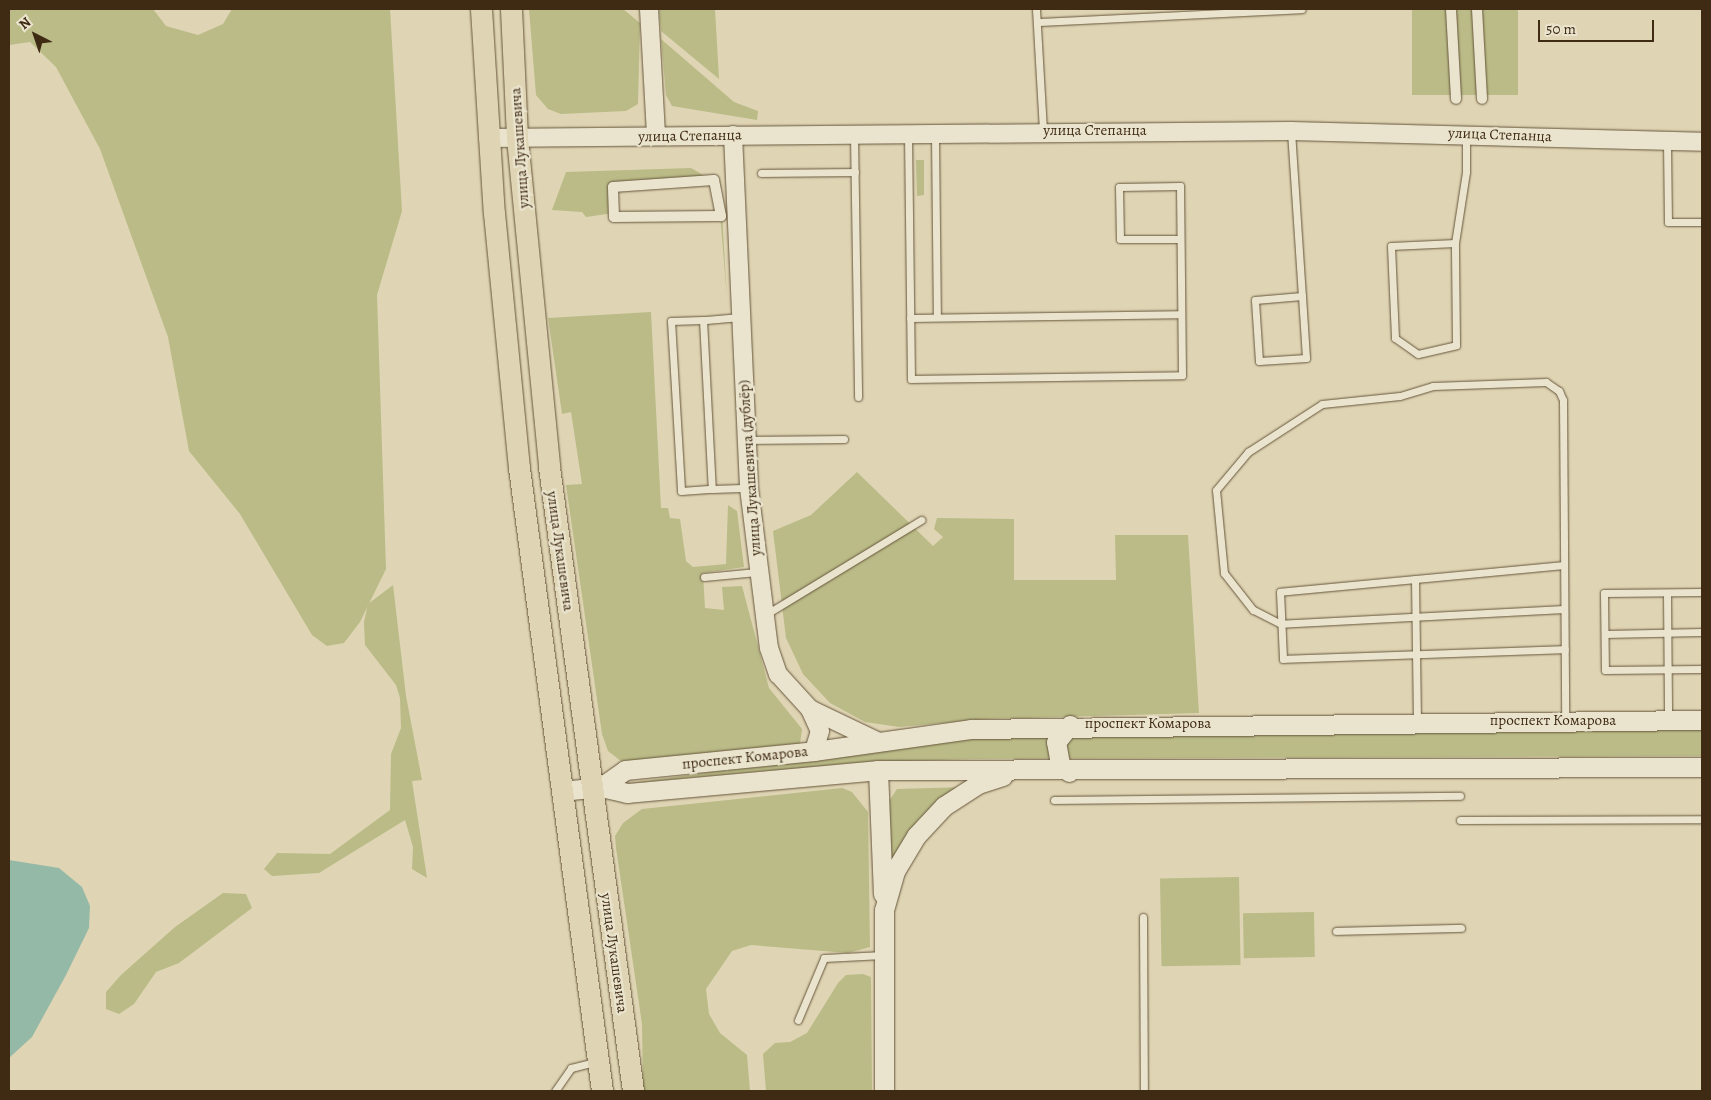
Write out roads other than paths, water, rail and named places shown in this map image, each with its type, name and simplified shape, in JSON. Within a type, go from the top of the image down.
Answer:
[{"type":"main road","name":"улица Лукашевича","points":[[481,9],[488,138],[519,468],[602,1091]]},
{"type":"main road","name":"улица Лукашевича","points":[[511,9],[517,138],[549,467],[597,787],[633,1091]]},
{"type":"main road","name":"проспект Комарова","points":[[597,787],[625,770],[814,751],[971,729],[1070,725],[1702,720]]},
{"type":"main road","points":[[1069,772],[1056,754],[1056,742],[1070,725]]},
{"type":"main road","name":"проспект Комарова","points":[[562,791],[597,787],[627,793],[878,770],[1069,772],[1702,767]]},
{"type":"main road","points":[[878,770],[884,910],[884,1091]]},
{"type":"main road","points":[[884,910],[895,871],[916,836],[944,806],[971,789],[1016,771]]},
{"type":"street","points":[[649,9],[656,136]]},
{"type":"street","points":[[1451,9],[1456,98]]},
{"type":"street","points":[[1477,9],[1482,98]]},
{"type":"street","name":"улица Степанца","points":[[488,138],[1291,131],[1466,134],[1702,142]]},
{"type":"street","name":"улица Лукашевича (дублёр)","points":[[733,135],[747,440],[762,616],[778,674],[810,709],[879,742]]},
{"type":"street","points":[[714,180],[721,216],[614,217],[613,187],[714,180]]},
{"type":"street","points":[[810,709],[820,731],[814,751]]},
{"type":"lane","points":[[1036,9],[1043,132]]},
{"type":"lane","points":[[1038,22],[1241,10],[1302,9]]},
{"type":"lane","points":[[1291,131],[1302,296],[1306,358],[1259,361],[1254,300],[1302,296]]},
{"type":"lane","points":[[908,133],[911,379],[1182,375],[1180,186],[1119,187],[1120,239],[1180,239]]},
{"type":"lane","points":[[935,133],[937,317]]},
{"type":"lane","points":[[854,134],[858,397]]},
{"type":"lane","points":[[1455,243],[1391,246],[1395,338],[1418,354],[1456,345],[1455,243],[1466,172],[1466,134]]},
{"type":"lane","points":[[1667,142],[1668,222],[1702,222]]},
{"type":"lane","points":[[761,173],[855,172]]},
{"type":"lane","points":[[910,318],[1181,314]]},
{"type":"lane","points":[[741,318],[672,321],[674,368],[681,491],[750,488]]},
{"type":"lane","points":[[703,320],[712,490]]},
{"type":"lane","points":[[1564,609],[1281,624],[1253,610],[1224,573],[1216,490],[1248,452],[1322,404],[1335,401],[1400,396],[1433,386],[1502,382],[1546,382],[1559,391],[1564,565],[1565,720]]},
{"type":"lane","points":[[747,440],[844,439]]},
{"type":"lane","points":[[762,616],[922,520]]},
{"type":"lane","points":[[1564,565],[1280,592],[1283,658],[1565,650]]},
{"type":"lane","points":[[704,577],[757,572]]},
{"type":"lane","points":[[1415,579],[1417,722]]},
{"type":"lane","points":[[1702,592],[1604,593],[1605,670],[1702,669]]},
{"type":"lane","points":[[1667,593],[1668,720]]},
{"type":"lane","points":[[1605,634],[1702,632]]},
{"type":"lane","points":[[1054,800],[1460,796]]},
{"type":"lane","points":[[1460,820],[1702,819]]},
{"type":"lane","points":[[1143,917],[1144,1091]]},
{"type":"lane","points":[[1336,931],[1461,928]]},
{"type":"lane","points":[[798,1020],[824,958],[883,955]]},
{"type":"lane","points":[[555,1091],[571,1068],[598,1062]]}]
